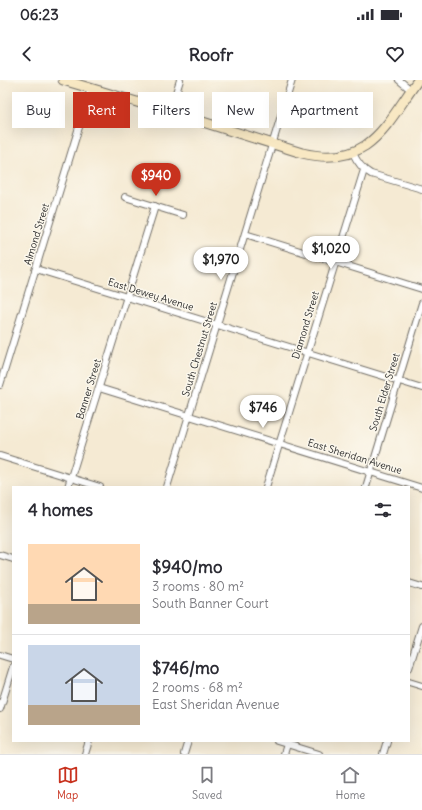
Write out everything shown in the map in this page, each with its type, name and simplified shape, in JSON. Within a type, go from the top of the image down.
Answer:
[{"type":"main road","points":[[63,80],[138,102]]},
{"type":"main road","points":[[204,123],[318,157],[336,157],[353,153],[366,145],[384,129],[418,80]]},
{"type":"street","points":[[176,92],[180,80]]},
{"type":"street","name":"South Chestnut Street","points":[[167,486],[292,80]]},
{"type":"street","points":[[399,80],[411,90]]},
{"type":"street","name":"Almond Street","points":[[0,385],[91,88]]},
{"type":"street","points":[[353,153],[364,170],[371,174],[422,190]]},
{"type":"street","name":"Diamond Street","points":[[266,486],[364,170]]},
{"type":"street","points":[[124,197],[183,215]]},
{"type":"street","name":"Banner Street","points":[[68,486],[154,206]]},
{"type":"street","points":[[245,234],[422,289]]},
{"type":"street","name":"East Dewey Avenue","points":[[36,269],[422,388]]},
{"type":"street","name":"South Elder Street","points":[[366,486],[422,303]]},
{"type":"street","name":"East Sheridan Avenue","points":[[99,388],[422,488]]},
{"type":"street","points":[[0,456],[97,486]]},
{"type":"street","points":[[0,555],[12,559]]},
{"type":"street","points":[[410,583],[422,587]]},
{"type":"street","points":[[410,665],[422,626]]},
{"type":"street","points":[[0,655],[12,659]]},
{"type":"street","points":[[0,709],[12,670]]},
{"type":"street","points":[[410,682],[422,686]]},
{"type":"street","points":[[85,754],[89,742]]},
{"type":"street","points":[[184,754],[188,742]]},
{"type":"street","points":[[284,754],[287,742],[320,754]]},
{"type":"street","points":[[383,754],[387,742]]}]
